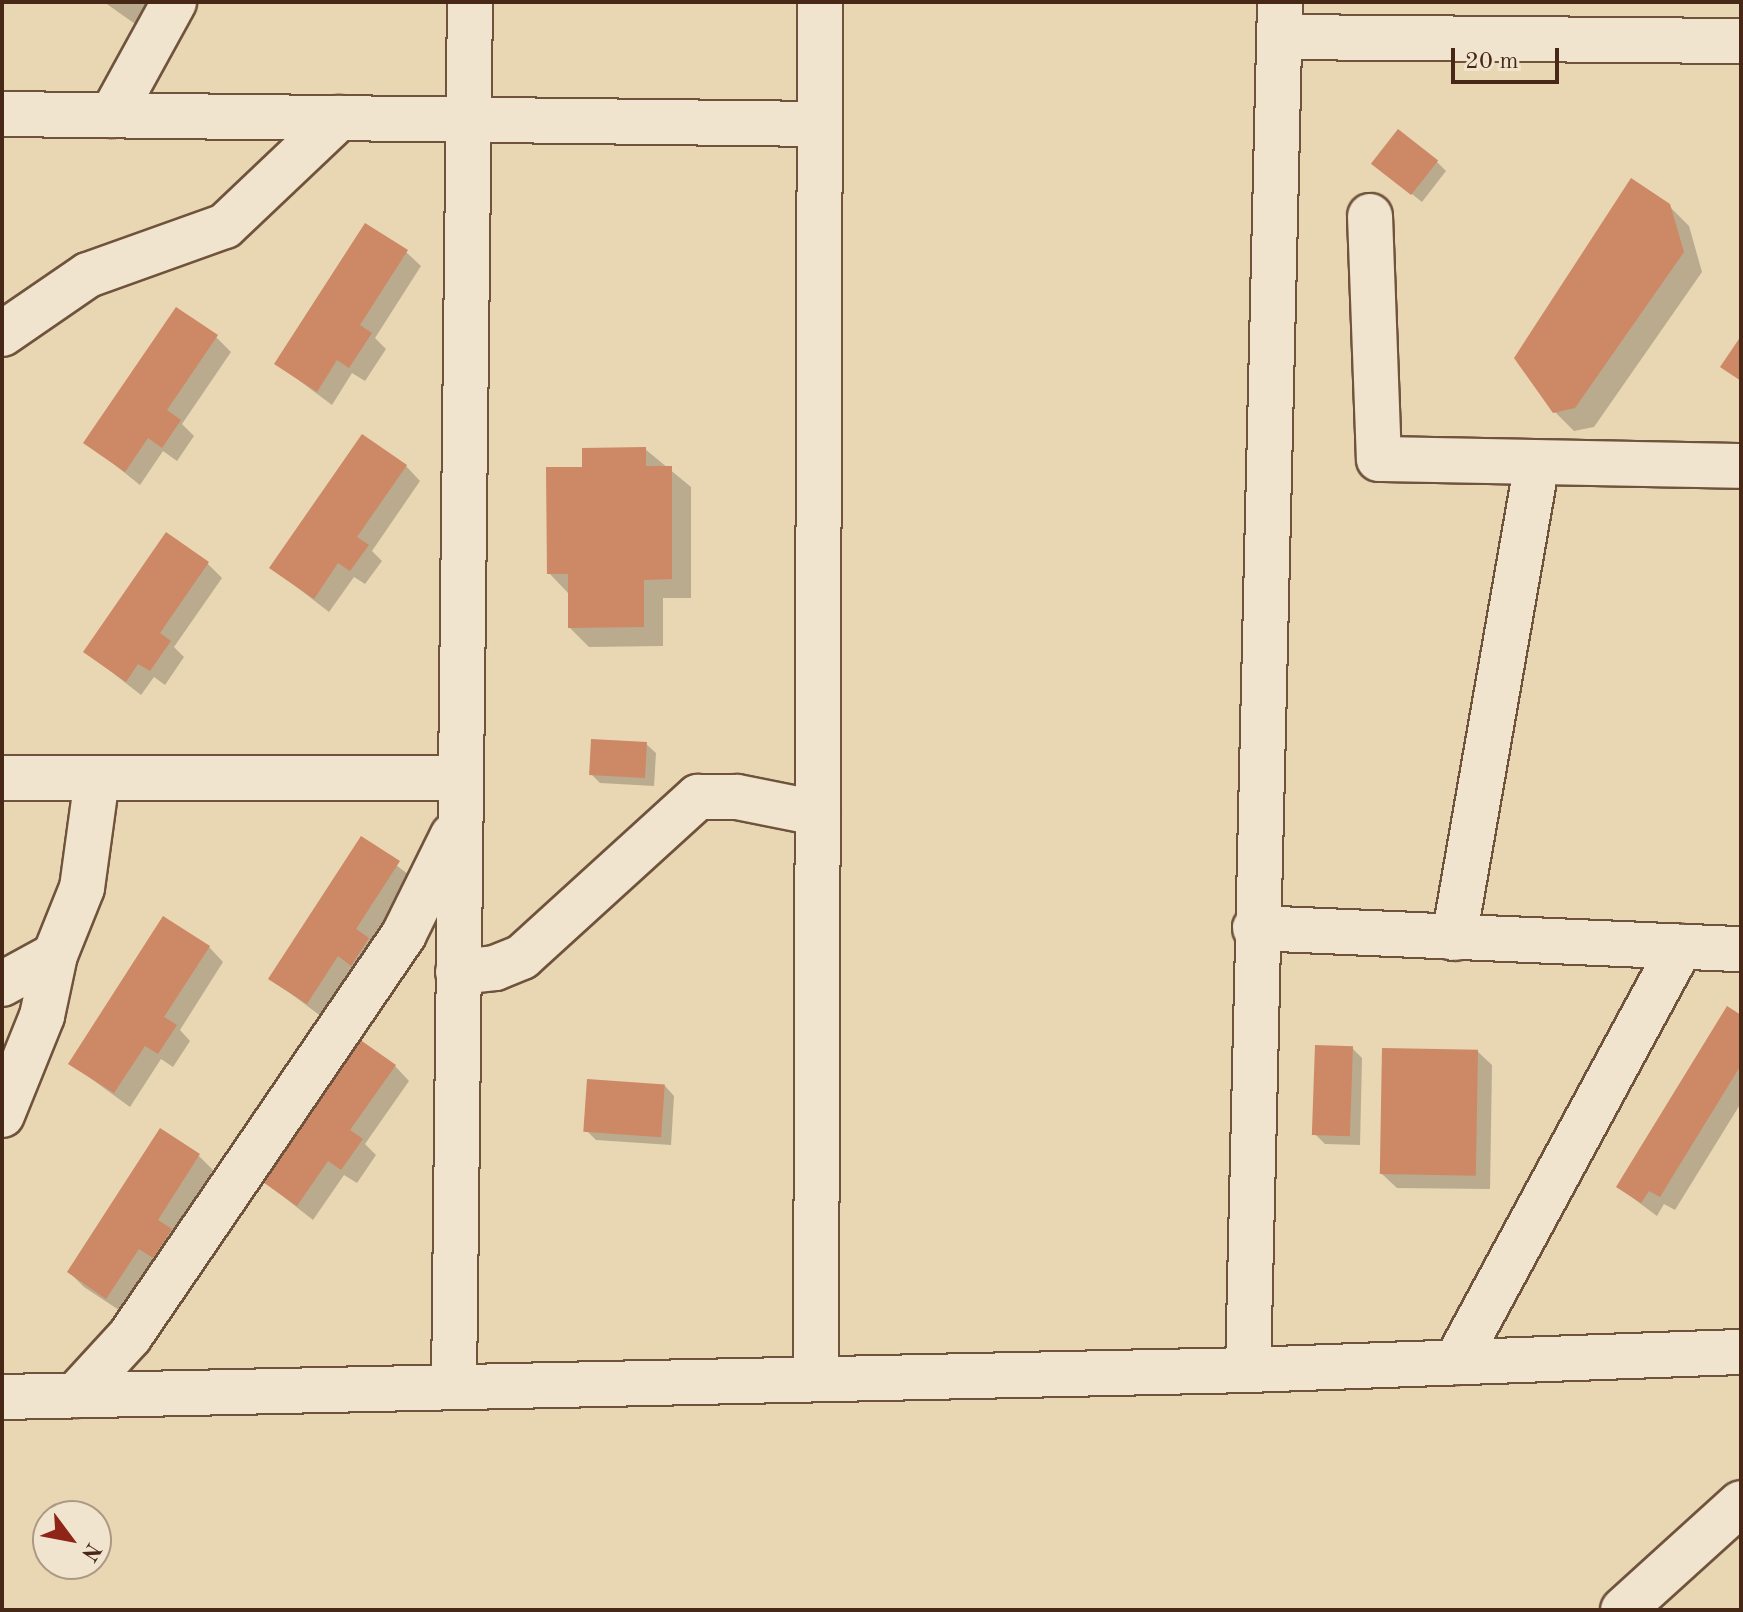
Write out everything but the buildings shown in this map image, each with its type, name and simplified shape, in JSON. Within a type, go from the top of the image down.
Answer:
[{"type":"street","points":[[112,115],[174,2]]},
{"type":"street","points":[[454,1386],[470,2]]},
{"type":"street","points":[[816,1378],[817,124],[820,2]]},
{"type":"street","points":[[1248,1370],[1255,928],[1280,20],[1642,21],[1741,41]]},
{"type":"street","points":[[2,114],[817,124]]},
{"type":"street","points":[[2,334],[88,275],[225,226],[339,118]]},
{"type":"street","points":[[1370,216],[1379,459],[1741,466]]},
{"type":"street","points":[[1454,938],[1537,464]]},
{"type":"street","points":[[2,778],[97,778],[460,798]]},
{"type":"street","points":[[2,1115],[42,1016],[55,955],[82,888],[97,778]]},
{"type":"street","points":[[458,972],[495,968],[522,957],[698,797],[737,797],[817,813]]},
{"type":"street","points":[[76,1395],[130,1336],[404,934],[460,798]]},
{"type":"street","points":[[1255,928],[1741,949]]},
{"type":"street","points":[[1456,1362],[1680,947]]},
{"type":"street","points":[[2,984],[55,955]]},
{"type":"street","points":[[2,1397],[1248,1370],[1741,1352]]},
{"type":"street","points":[[1623,1610],[1741,1503]]}]
